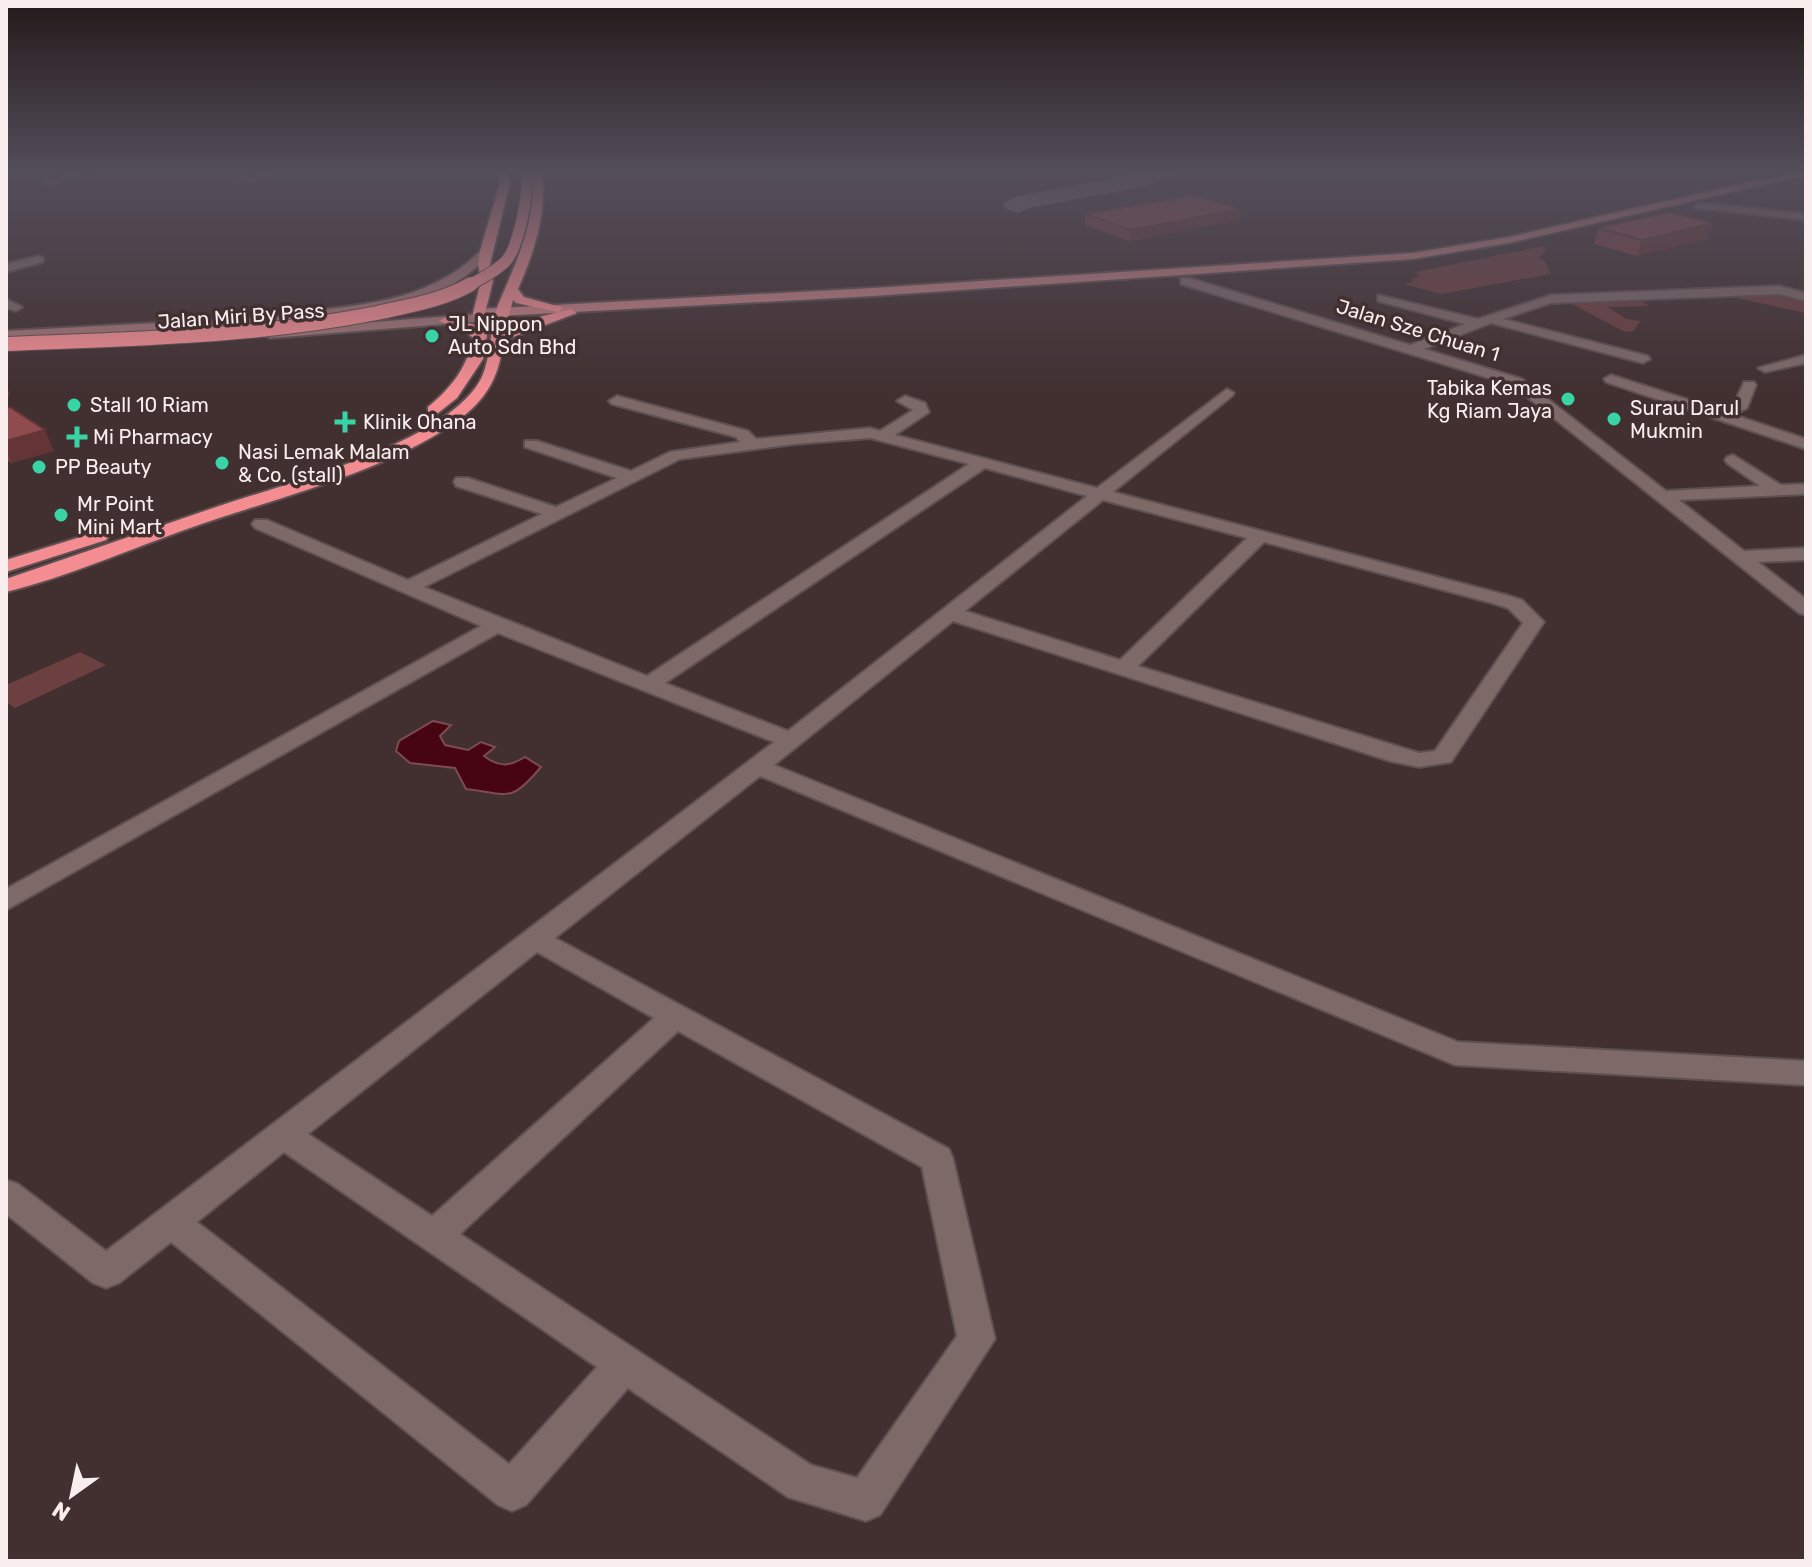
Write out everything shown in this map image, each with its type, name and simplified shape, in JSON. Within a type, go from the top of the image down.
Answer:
[{"type":"highway","points":[[6,566],[295,473],[397,432],[452,395],[476,359],[480,337],[479,316],[487,281],[488,244]]},
{"type":"highway","points":[[6,342],[302,321],[379,309],[434,294],[480,273],[499,255],[502,244]]},
{"type":"highway","points":[[6,342],[308,325],[402,308],[448,294],[495,271],[512,252],[514,244]]},
{"type":"highway","points":[[6,586],[357,464],[420,436],[479,393],[492,373],[502,314],[529,244]]},
{"type":"highway","points":[[512,289],[520,300],[565,311]]},
{"type":"highway","points":[[499,338],[565,311]]},
{"type":"highway","points":[[446,321],[470,328],[480,337]]},
{"type":"main road","points":[[479,316],[1413,256],[1484,244]]},
{"type":"main road","points":[[565,311],[812,305],[1185,281],[1450,261],[1527,244]]},
{"type":"main road","points":[[254,320],[327,313],[410,296],[463,274],[478,263],[486,251]]},
{"type":"main road","points":[[1143,274],[1185,281]]},
{"type":"main road","name":"Jalan Miri By Pass","points":[[6,342],[254,320],[479,316]]},
{"type":"main road","name":"Jalan Miri By Pass","points":[[6,342],[446,321],[479,316]]},
{"type":"street","points":[[6,268],[39,260]]},
{"type":"street","name":"Jalan Sze Chuan 1","points":[[1185,281],[1517,382],[1806,609]]},
{"type":"street","points":[[1412,349],[1530,304],[1551,299],[1779,290],[1806,297]]},
{"type":"street","points":[[1382,298],[1643,359]]},
{"type":"street","points":[[1765,368],[1806,359]]},
{"type":"street","points":[[1611,379],[1806,444]]},
{"type":"street","points":[[1722,415],[1742,405],[1749,385]]},
{"type":"street","points":[[6,1194],[106,1272],[169,1220],[791,740],[1227,393]]},
{"type":"street","points":[[617,401],[742,434],[751,444]]},
{"type":"street","points":[[882,436],[921,412],[920,406],[905,401]]},
{"type":"street","points":[[409,587],[676,455],[861,433],[882,436],[1515,604],[1534,622],[1443,757],[1419,760],[950,613]]},
{"type":"street","points":[[531,444],[629,476]]},
{"type":"street","points":[[1733,460],[1778,491]]},
{"type":"street","points":[[649,684],[982,463]]},
{"type":"street","points":[[462,482],[556,513]]},
{"type":"street","points":[[1663,496],[1806,489]]},
{"type":"street","points":[[261,524],[497,625],[791,740]]},
{"type":"street","points":[[1124,668],[1260,536]]},
{"type":"street","points":[[1742,557],[1806,554]]},
{"type":"street","points":[[6,901],[497,625]]},
{"type":"street","points":[[757,766],[1455,1053],[1806,1073]]},
{"type":"street","points":[[283,1134],[802,1483],[866,1501],[976,1339],[937,1159],[535,939]]},
{"type":"street","points":[[434,1236],[675,1016]]},
{"type":"street","points":[[169,1220],[512,1491],[624,1364]]},
{"type":"shaded area","points":[[1544,246],[1547,249],[1538,258],[1545,261],[1551,274],[1441,294],[1404,284],[1420,276],[1415,272]]},
{"type":"shaded area","points":[[1723,295],[1792,295],[1806,301],[1806,313]]},
{"type":"shaded area","points":[[1639,299],[1649,306],[1608,307],[1626,319],[1641,321],[1633,331],[1625,332],[1570,303]]},
{"type":"shaded area","points":[[80,652],[106,665],[15,708],[6,702],[6,685]]},
{"type":"shaded area","points":[[433,721],[451,725],[440,736],[445,745],[468,750],[481,742],[495,747],[484,756],[494,762],[509,764],[525,757],[541,767],[515,792],[500,794],[466,789],[455,768],[410,763],[396,751],[399,741]]},
{"type":"building","points":[[10,407],[45,430],[6,441],[6,408]]},
{"type":"place","name":"JL Nippon Auto Sdn Bhd","points":[[432,336]]},
{"type":"place","name":"Tabika Kemas Kg Riam Jaya","points":[[1568,399]]},
{"type":"place","name":"Stall 10 Riam","points":[[74,405]]},
{"type":"place","name":"Surau Darul Mukmin","points":[[1614,419]]},
{"type":"place","name":"Klinik Ohana","points":[[345,422]]},
{"type":"place","name":"Mi Pharmacy","points":[[77,437]]},
{"type":"place","name":"Nasi Lemak Malam & Co. (stall)","points":[[222,463]]},
{"type":"place","name":"PP Beauty","points":[[39,467]]},
{"type":"place","name":"Mr Point Mini Mart","points":[[61,515]]}]
